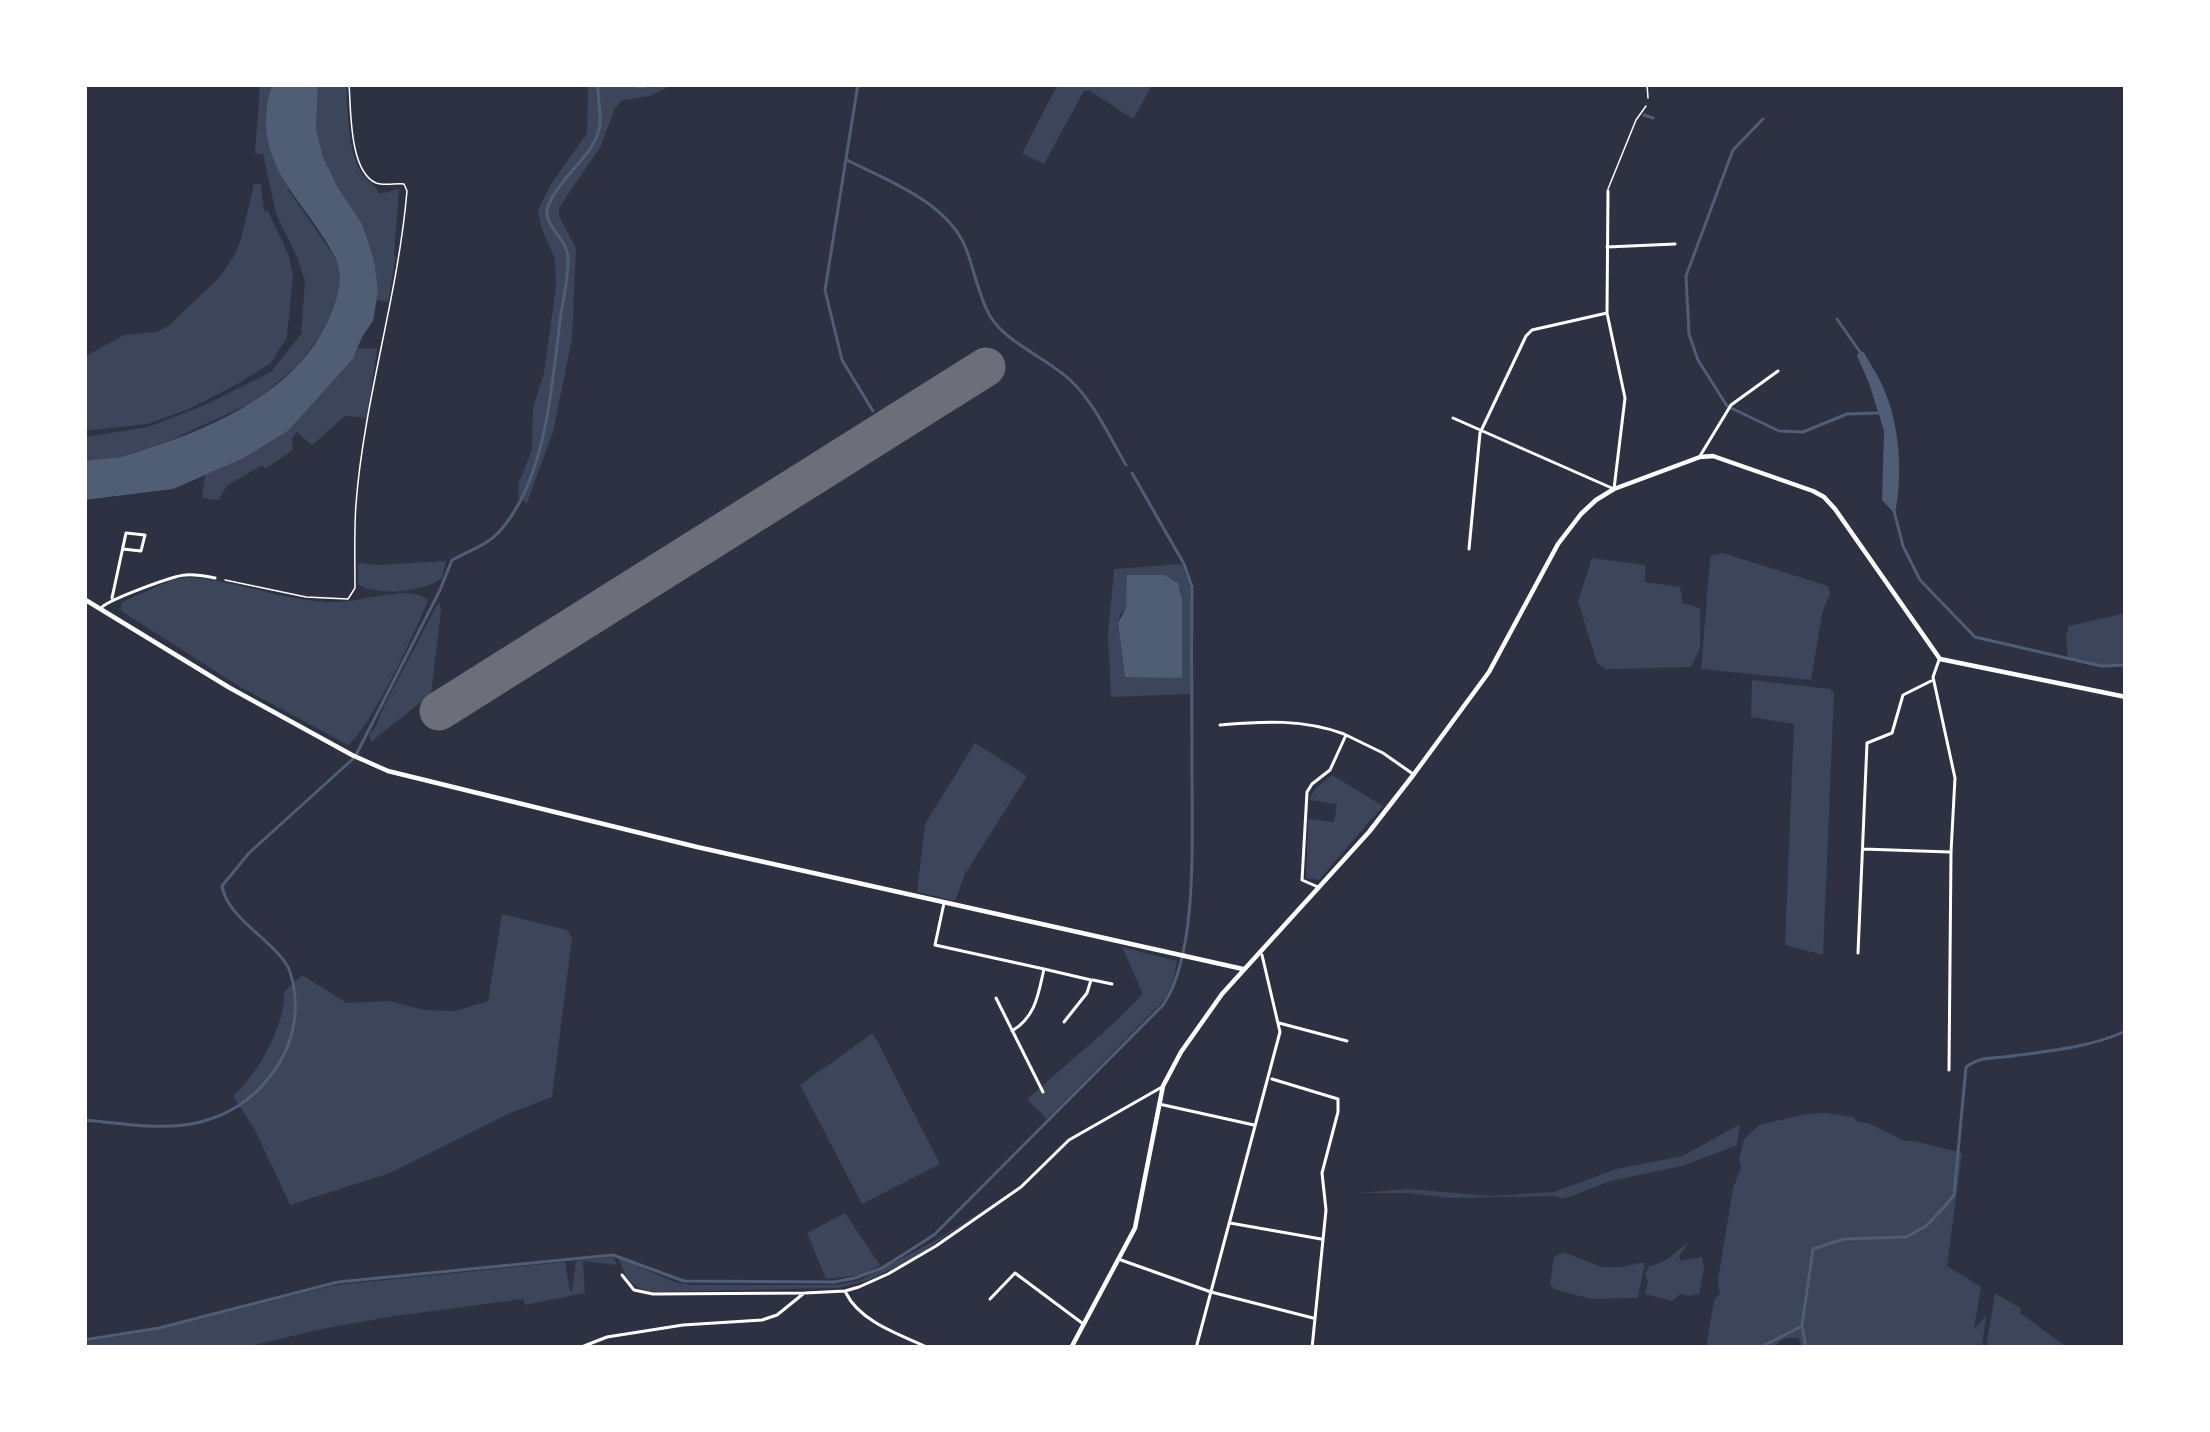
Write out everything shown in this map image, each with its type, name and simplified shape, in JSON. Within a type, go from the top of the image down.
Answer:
[{"type":"street","points":[[1608,191],[1607,313],[1625,398],[1614,489]]},
{"type":"street","points":[[1607,247],[1675,244]]},
{"type":"street","points":[[1469,549],[1482,430],[1530,332],[1607,313]]},
{"type":"street","points":[[1700,457],[1729,407],[1778,371]]},
{"type":"street","points":[[1454,418],[1614,489]]},
{"type":"street","points":[[1071,1348],[1139,1216],[1163,1086],[1181,1052],[1243,969],[1369,832],[1414,774],[1489,672],[1562,538],[1590,505],[1614,489],[1700,457],[1725,458],[1824,497],[1940,659],[2126,697]]},
{"type":"street","points":[[112,599],[123,549]]},
{"type":"street","points":[[100,608],[112,599],[178,575],[215,578]]},
{"type":"street","points":[[84,599],[230,688],[388,771],[640,834],[1243,969]]},
{"type":"street","points":[[1940,659],[1934,680],[1954,770],[1948,1070]]},
{"type":"street","points":[[1858,953],[1867,743],[1892,733],[1904,695],[1934,680]]},
{"type":"street","points":[[1220,725],[1295,722],[1346,735],[1414,774]]},
{"type":"street","points":[[1319,887],[1302,880],[1306,792],[1330,770],[1346,735]]},
{"type":"street","points":[[1863,849],[1951,852]]},
{"type":"street","points":[[944,902],[935,945],[1112,984]]},
{"type":"street","points":[[1196,1348],[1280,1032],[1261,950]]},
{"type":"street","points":[[1012,1030],[1033,1012],[1044,969]]},
{"type":"street","points":[[1064,1022],[1087,993],[1091,980]]},
{"type":"street","points":[[996,998],[1043,1092]]},
{"type":"street","points":[[1279,1023],[1347,1041]]},
{"type":"street","points":[[1268,1078],[1338,1099],[1322,1173],[1326,1210],[1312,1348]]},
{"type":"street","points":[[622,1275],[631,1288],[646,1293],[845,1291],[874,1281],[918,1258],[1021,1187],[1069,1140],[1163,1086]]},
{"type":"street","points":[[1160,1104],[1256,1125]]},
{"type":"street","points":[[1229,1223],[1323,1239]]},
{"type":"street","points":[[1119,1259],[1211,1292],[1315,1319]]},
{"type":"street","points":[[990,1299],[1016,1273],[1084,1324]]},
{"type":"street","points":[[845,1291],[851,1303],[880,1326],[929,1348]]},
{"type":"street","points":[[579,1348],[607,1337],[682,1325],[762,1320],[777,1315],[805,1293]]},
{"type":"lane","points":[[1608,191],[1631,129],[1646,106]]},
{"type":"path","points":[[215,578],[306,597],[348,599],[355,588],[356,502],[398,272],[407,191],[404,184],[380,184],[364,171],[352,136],[349,84]]},
{"type":"path","points":[[1646,106],[1647,84]]},
{"type":"shaded area","points":[[260,84],[272,84],[289,191],[337,260],[341,274],[325,329],[300,363],[256,401],[162,444],[84,462],[84,437],[148,427],[207,404],[271,372],[301,334],[305,281],[276,214],[263,154],[255,153]]},
{"type":"shaded area","points":[[272,84],[318,84],[316,128],[323,157],[362,224],[374,260],[378,291],[373,321],[353,359],[288,431],[242,459],[173,489],[84,500],[84,462],[151,448],[244,407],[297,366],[332,311],[340,284],[338,264],[282,178],[267,136]]},
{"type":"shaded area","points":[[318,84],[346,84],[356,163],[379,194],[399,189],[388,302],[376,300],[378,291],[323,157],[316,128]]},
{"type":"shaded area","points":[[588,84],[674,84],[650,96],[623,100],[615,108],[601,146],[559,208],[576,248],[572,339],[553,432],[527,503],[518,498],[519,482],[532,450],[533,408],[544,372],[556,286],[555,259],[538,210],[587,133]]},
{"type":"shaded area","points":[[1058,84],[1153,84],[1133,119],[1084,91],[1044,164],[1022,153]]},
{"type":"shaded area","points":[[254,184],[261,184],[264,211],[289,256],[293,275],[287,337],[271,363],[189,409],[148,424],[84,431],[84,357],[124,335],[168,326],[220,277],[241,239]]},
{"type":"shaded area","points":[[358,348],[377,349],[367,418],[345,416],[312,445],[297,432],[293,450],[227,486],[218,500],[202,498],[205,475],[288,431]]},
{"type":"shaded area","points":[[1860,351],[1881,383],[1893,417],[1899,466],[1895,514],[1882,500],[1884,431],[1857,356]]},
{"type":"shaded area","points":[[1723,553],[1828,586],[1811,680],[1701,669],[1710,559]]},
{"type":"shaded area","points":[[1592,558],[1645,565],[1645,582],[1680,587],[1683,603],[1700,608],[1700,648],[1691,667],[1606,669],[1597,663],[1578,601]]},
{"type":"shaded area","points":[[446,561],[442,578],[424,587],[388,592],[358,584],[358,563]]},
{"type":"shaded area","points":[[1182,564],[1190,587],[1190,694],[1111,697],[1108,636],[1114,569]],"holes":[[[1175,581],[1182,593],[1125,677],[1118,623],[1121,613]]]},
{"type":"shaded area","points":[[1127,575],[1164,575],[1178,583],[1182,678],[1125,677],[1118,623],[1126,608]]},
{"type":"shaded area","points":[[188,577],[318,601],[398,594],[428,600],[380,700],[348,745],[237,685],[121,611],[121,603],[128,599]]},
{"type":"shaded area","points":[[439,601],[431,694],[371,742],[369,734]]},
{"type":"shaded area","points":[[2126,613],[2126,663],[2102,665],[2068,658],[2069,626]]},
{"type":"shaded area","points":[[1752,680],[1834,693],[1823,955],[1785,945],[1794,724],[1751,717]]},
{"type":"shaded area","points":[[975,743],[1027,776],[965,874],[955,901],[917,892],[925,824]]},
{"type":"shaded area","points":[[1332,775],[1383,806],[1319,880],[1306,878],[1308,819],[1334,822],[1337,804],[1309,800]]},
{"type":"shaded area","points":[[502,914],[567,930],[572,938],[552,1097],[390,1173],[290,1205],[255,1130],[233,1096],[268,1048],[281,1018],[284,992],[302,975],[347,1003],[389,1001],[424,1010],[455,1011],[488,1001]]},
{"type":"shaded area","points":[[1122,947],[1177,961],[1173,982],[1164,1000],[1047,1119],[1027,1099],[1143,994]]},
{"type":"shaded area","points":[[873,1033],[940,1164],[862,1204],[800,1085]]},
{"type":"shaded area","points":[[1806,1114],[1853,1117],[1905,1141],[1962,1153],[1947,1266],[1981,1287],[1974,1329],[1986,1316],[1982,1348],[1803,1348],[1794,1338],[1773,1348],[1706,1348],[1714,1301],[1720,1293],[1718,1280],[1744,1139],[1759,1125]]},
{"type":"shaded area","points":[[1740,1124],[1735,1146],[1563,1199],[1358,1193],[1408,1189],[1492,1196],[1554,1192],[1616,1169],[1683,1156]]},
{"type":"shaded area","points":[[992,1204],[914,1258],[869,1280],[838,1288],[654,1292],[630,1281],[618,1257],[691,1285],[835,1285],[861,1280]]},
{"type":"shaded area","points":[[845,1213],[880,1265],[861,1275],[826,1279],[807,1233]]},
{"type":"shaded area","points":[[1689,1242],[1679,1256],[1681,1261],[1702,1257],[1699,1294],[1680,1294],[1672,1301],[1645,1294],[1649,1266],[1666,1260]]},
{"type":"shaded area","points":[[1563,1252],[1602,1267],[1645,1262],[1638,1298],[1591,1299],[1554,1289],[1550,1284],[1554,1257]]},
{"type":"shaded area","points":[[613,1257],[617,1265],[583,1261],[585,1293],[525,1305],[523,1299],[388,1317],[242,1348],[84,1348],[84,1342],[160,1329],[336,1285],[565,1262],[572,1291],[576,1261]]},
{"type":"shaded area","points":[[1995,1293],[2020,1308],[2020,1313],[2068,1348],[1986,1348]]},
{"type":"waterway","points":[[84,1120],[160,1126],[204,1121],[242,1103],[282,1058],[294,1019],[291,975],[278,953],[232,907],[222,886],[249,853],[355,757],[452,560],[499,532],[527,486],[550,402],[568,272],[567,250],[548,220],[548,207],[597,137],[598,84]]},
{"type":"waterway","points":[[626,84],[651,84]]},
{"type":"waterway","points":[[858,84],[825,290],[842,360],[873,411]]},
{"type":"waterway","points":[[1644,115],[1653,118]]},
{"type":"waterway","points":[[1763,119],[1733,150],[1686,276],[1689,334],[1698,360],[1727,406],[1779,431],[1803,432],[1847,414],[1878,413]]},
{"type":"waterway","points":[[847,160],[914,194],[956,230],[990,316],[1016,342],[1079,389],[1126,465]]},
{"type":"waterway","points":[[1837,319],[1860,352]]},
{"type":"waterway","points":[[84,1340],[159,1328],[338,1282],[613,1255],[684,1281],[834,1282],[882,1268],[934,1235],[1163,1005],[1182,957],[1192,861],[1192,587],[1184,564],[1132,473]]},
{"type":"waterway","points":[[1894,511],[1903,546],[1920,580],[1975,637],[2101,666],[2126,665]]},
{"type":"waterway","points":[[1806,1348],[1802,1325],[1813,1249],[1844,1239],[1906,1237],[1926,1226],[1954,1195],[1966,1067],[1982,1059],[2085,1045],[2126,1031]]},
{"type":"waterway","points":[[1759,1348],[1800,1327]]},
{"type":"runway","points":[[439,711],[986,367]]}]
